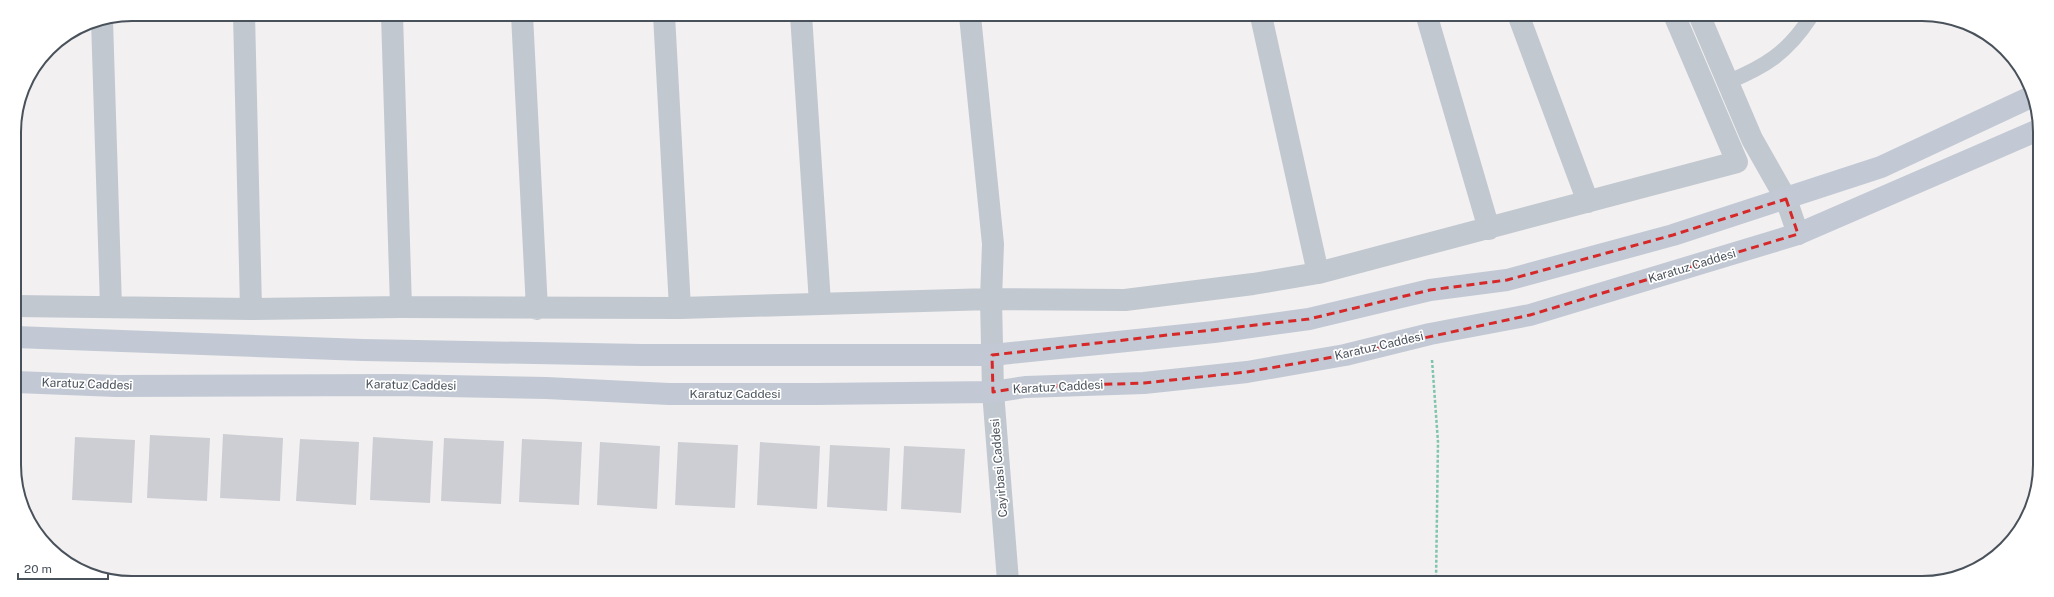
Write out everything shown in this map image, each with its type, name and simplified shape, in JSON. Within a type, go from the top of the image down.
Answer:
[{"type":"street","points":[[244,21],[252,309]]},
{"type":"street","points":[[392,21],[401,307]]},
{"type":"street","points":[[522,21],[537,309]]},
{"type":"street","points":[[664,21],[680,308]]},
{"type":"street","points":[[801,21],[820,304]]},
{"type":"street","name":"Cayirbasi Caddesi","points":[[971,21],[993,244],[991,299],[993,392],[1008,576]]},
{"type":"street","points":[[1262,21],[1318,273]]},
{"type":"street","points":[[1428,21],[1489,229]]},
{"type":"street","points":[[1520,21],[1588,202]]},
{"type":"street","points":[[21,306],[252,309],[401,307],[537,309],[680,308],[991,299],[1125,300],[1253,284],[1318,273],[1489,229],[1737,162],[1677,21]]},
{"type":"street","points":[[1702,21],[1752,139],[1786,199],[1798,234]]},
{"type":"street","points":[[102,25],[111,307]]},
{"type":"street","points":[[21,337],[363,350],[602,355],[992,355],[1214,332],[1310,319],[1430,290],[1508,280],[1673,235],[1881,167],[2028,98]]},
{"type":"street","name":"Karatuz Caddesi","points":[[21,382],[116,386],[396,385],[546,388],[669,394],[993,392],[1025,387],[1144,383],[1247,372],[1345,355],[1430,334],[1530,315],[1798,234],[2033,132]]},
{"type":"lane","points":[[1728,82],[1757,70],[1779,55],[1792,43],[1808,21]]},
{"type":"path","points":[[1430,334],[1438,442],[1436,576]]},
{"type":"highlighted area","points":[[1786,199],[1798,234],[1530,315],[1345,355],[1247,372],[1144,383],[1025,387],[993,392],[992,355],[1309,319],[1430,290],[1507,280],[1673,235]]},
{"type":"building","points":[[223,434],[283,438],[280,501],[220,498]]},
{"type":"building","points":[[150,435],[210,438],[207,501],[147,498]]},
{"type":"building","points":[[75,437],[135,440],[132,503],[72,500]]},
{"type":"building","points":[[373,437],[433,441],[430,503],[370,500]]},
{"type":"building","points":[[444,438],[504,441],[501,504],[441,501]]},
{"type":"building","points":[[300,439],[359,442],[356,505],[296,501]]},
{"type":"building","points":[[522,439],[582,442],[579,505],[519,502]]},
{"type":"building","points":[[600,442],[660,446],[657,509],[597,505]]},
{"type":"building","points":[[678,442],[738,445],[735,508],[675,505]]},
{"type":"building","points":[[760,442],[820,446],[817,509],[757,505]]},
{"type":"building","points":[[830,445],[890,448],[887,511],[827,507]]},
{"type":"building","points":[[904,446],[965,449],[961,513],[901,509]]}]
